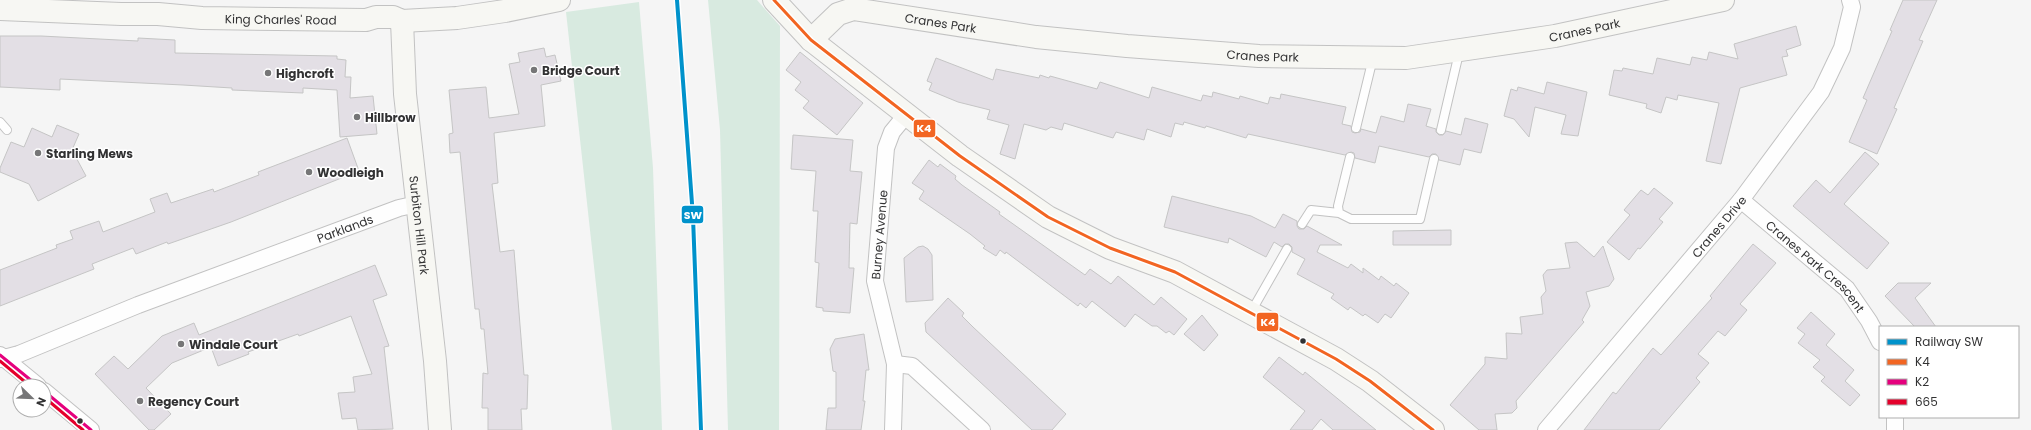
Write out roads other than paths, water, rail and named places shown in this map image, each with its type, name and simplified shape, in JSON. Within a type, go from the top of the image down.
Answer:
[{"type":"street","name":"King Charles' Road","points":[[0,9],[158,14],[202,18],[366,20],[376,17],[394,17],[402,21],[456,18],[505,12],[559,0]]},
{"type":"street","points":[[774,0],[811,40],[960,156],[1048,217],[1110,248],[1175,272],[1251,312],[1353,370],[1433,430]]},
{"type":"street","name":"Cranes Park","points":[[811,40],[838,14],[853,9],[1036,37],[1127,46],[1260,56],[1406,58],[1555,36],[1723,0]]},
{"type":"street","name":"Cranes Drive","points":[[1546,430],[1741,200],[1822,92],[1842,48],[1852,7],[1850,0]]},
{"type":"street","name":"Surbiton Hill Park","points":[[402,21],[406,94],[435,361],[440,430]]},
{"type":"street","name":"Burney Avenue","points":[[893,430],[895,364],[875,281],[886,148],[892,132],[906,115]]},
{"type":"street","name":"Cranes Park Crescent","points":[[1741,200],[1847,289],[1869,321],[1879,340]]},
{"type":"street","name":"Parklands","points":[[1,357],[20,354],[138,306],[399,208],[417,204]]},
{"type":"street","points":[[1,357],[28,378]]},
{"type":"street","points":[[895,364],[912,366],[982,430]]},
{"type":"street","points":[[52,398],[91,430]]},
{"type":"street","points":[[1895,418],[1895,430]]},
{"type":"lane","points":[[1441,130],[1460,50]]},
{"type":"lane","points":[[1356,128],[1373,58]]},
{"type":"lane","points":[[0,122],[7,130]]},
{"type":"lane","points":[[1339,213],[1338,206],[1350,157]]},
{"type":"lane","points":[[1302,224],[1311,210],[1339,213],[1351,219],[1420,219],[1434,159]]},
{"type":"lane","points":[[1251,312],[1287,249]]},
{"type":"rail line","name":"SW","points":[[677,0],[693,217],[701,430]]},
{"type":"place","name":"Bridge Court","points":[[534,70]]},
{"type":"place","name":"Highcroft","points":[[268,73]]},
{"type":"place","name":"Hillbrow","points":[[357,117]]},
{"type":"place","name":"Starling Mews","points":[[38,153]]},
{"type":"place","name":"Woodleigh","points":[[309,172]]},
{"type":"place","name":"Windale Court","points":[[181,344]]},
{"type":"place","name":"Regency Court","points":[[140,401]]}]
